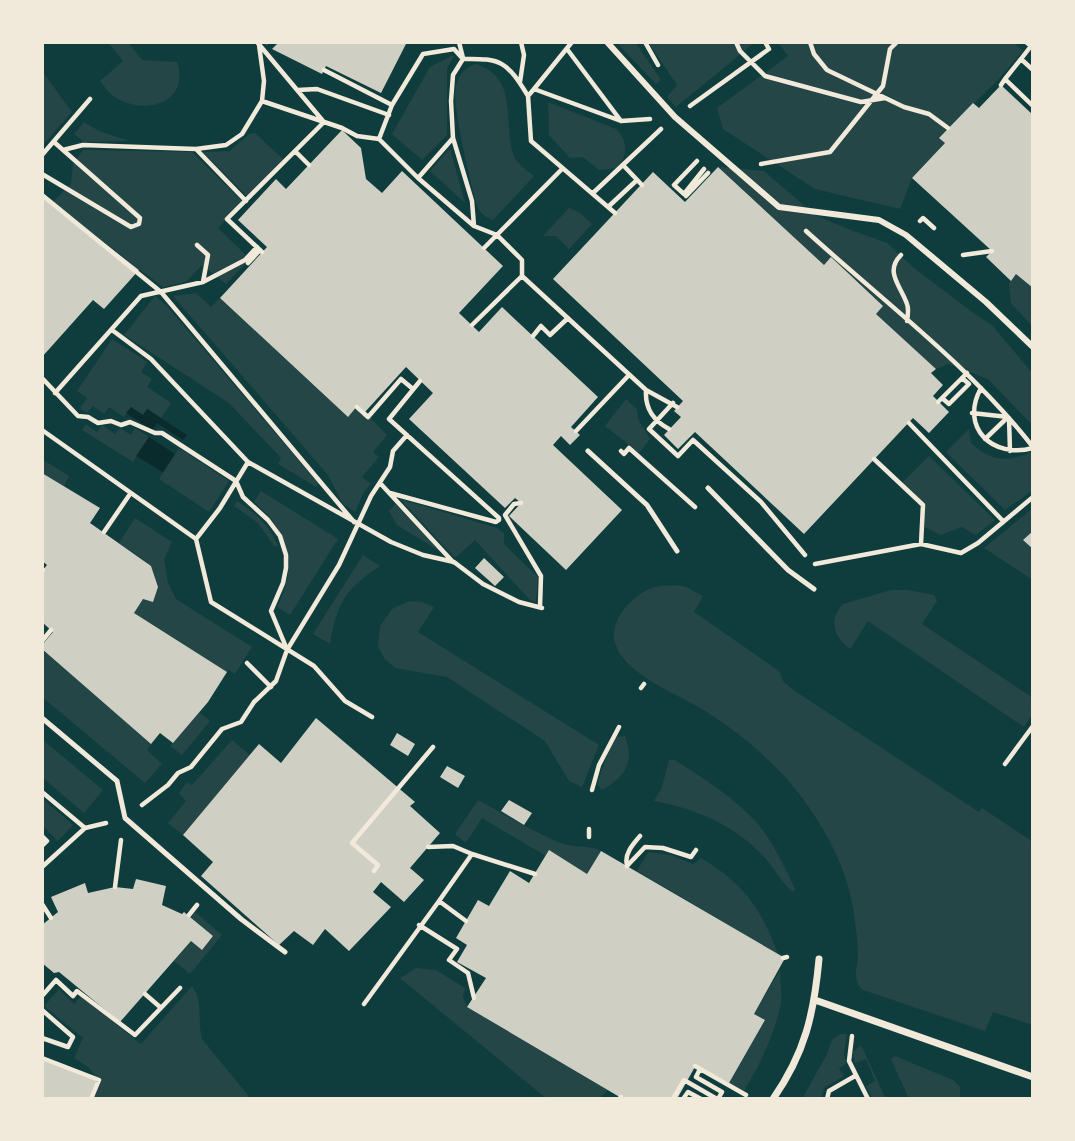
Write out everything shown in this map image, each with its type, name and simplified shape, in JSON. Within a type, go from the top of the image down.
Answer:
[{"type":"street","points":[[607,42],[675,117],[779,207],[879,220],[906,235],[986,302],[1033,347]]},
{"type":"street","points":[[773,1099],[792,1069],[811,1023],[819,959]]},
{"type":"street","points":[[815,1000],[1033,1077]]},
{"type":"lane","points":[[588,451],[647,505],[677,551]]},
{"type":"lane","points":[[708,488],[788,570],[814,589]]},
{"type":"lane","points":[[42,718],[117,781],[125,818],[241,919],[285,952]]},
{"type":"path","points":[[459,42],[463,59],[453,75],[453,138],[472,201],[474,226]]},
{"type":"path","points":[[520,83],[524,55],[521,42]]},
{"type":"path","points":[[528,96],[572,42]]},
{"type":"path","points":[[736,42],[750,63],[765,76],[861,102],[886,98]]},
{"type":"path","points":[[687,108],[769,50],[765,42]]},
{"type":"path","points":[[810,42],[814,54],[827,70],[886,98],[929,114],[948,128]]},
{"type":"path","points":[[755,165],[830,152],[883,86],[890,49],[897,42]]},
{"type":"path","points":[[1001,85],[1031,47],[1026,42]]},
{"type":"path","points":[[258,43],[324,122]]},
{"type":"path","points":[[64,150],[83,145],[196,149],[226,145],[242,134],[262,101],[264,82],[258,43]]},
{"type":"path","points":[[379,139],[393,105],[422,54],[454,49],[463,59],[490,59],[505,64],[528,96],[531,141],[615,213]]},
{"type":"path","points":[[567,49],[621,121]]},
{"type":"path","points":[[1021,59],[1033,70]]},
{"type":"path","points":[[324,70],[393,105]]},
{"type":"path","points":[[1005,79],[1033,106]]},
{"type":"path","points":[[298,90],[317,89],[389,116]]},
{"type":"path","points":[[534,89],[621,121],[675,117]]},
{"type":"path","points":[[42,155],[90,99]]},
{"type":"path","points":[[262,101],[357,136],[379,139],[418,178],[474,226],[497,235],[522,260],[522,276],[472,325]]},
{"type":"path","points":[[593,193],[675,117]]},
{"type":"path","points":[[260,249],[227,219],[324,122]]},
{"type":"path","points":[[418,178],[453,138]]},
{"type":"path","points":[[42,174],[131,228],[139,225],[140,218],[54,142]]},
{"type":"path","points":[[196,149],[246,201]]},
{"type":"path","points":[[295,151],[309,165]]},
{"type":"path","points":[[686,196],[713,168],[694,152]]},
{"type":"path","points":[[686,196],[674,185],[706,153]]},
{"type":"path","points":[[686,196],[705,170],[696,162]]},
{"type":"path","points":[[623,165],[642,185]]},
{"type":"path","points":[[484,248],[562,169]]},
{"type":"path","points":[[608,207],[637,180]]},
{"type":"path","points":[[42,195],[161,292],[357,525]]},
{"type":"path","points":[[779,207],[967,373],[1009,417],[1033,448],[1010,451],[985,439],[977,428],[972,413],[974,401],[981,388]]},
{"type":"path","points":[[923,218],[934,228]]},
{"type":"path","points":[[197,245],[208,255],[203,282]]},
{"type":"path","points":[[248,263],[260,249]]},
{"type":"path","points":[[55,393],[141,296],[203,282],[260,249]]},
{"type":"path","points":[[964,255],[992,251]]},
{"type":"path","points":[[894,261],[894,274],[909,306],[907,321]]},
{"type":"path","points":[[522,276],[646,390],[675,405],[649,429],[678,456],[693,440],[761,502],[813,564],[921,544],[961,553],[978,543],[1033,497]]},
{"type":"path","points":[[533,336],[541,327],[550,335],[568,318]]},
{"type":"path","points":[[112,330],[151,359],[248,462],[357,525],[424,555],[454,562]]},
{"type":"path","points":[[962,378],[969,384],[949,404],[940,400],[962,378],[967,373]]},
{"type":"path","points":[[576,431],[629,374]]},
{"type":"path","points":[[42,378],[78,416],[88,417],[98,423],[111,421],[121,425],[130,422],[155,433],[162,433],[236,481],[243,497],[268,520],[283,543],[286,555],[284,583],[271,611],[287,650]]},
{"type":"path","points":[[357,407],[368,416],[401,379],[413,389]]},
{"type":"path","points":[[390,494],[496,522],[499,520],[389,419],[420,381]]},
{"type":"path","points":[[646,390],[646,400],[651,413],[659,424],[669,429]]},
{"type":"path","points":[[972,413],[1009,417]]},
{"type":"path","points":[[985,439],[1009,417]]},
{"type":"path","points":[[1009,417],[1010,451]]},
{"type":"path","points":[[909,423],[1003,521]]},
{"type":"path","points":[[42,430],[196,539],[211,602],[314,666],[345,701],[372,718]]},
{"type":"path","points":[[115,887],[125,818],[168,785],[178,773],[191,767],[222,729],[240,722],[254,702],[271,687],[284,665],[287,650],[339,565],[357,525],[390,467],[393,451],[407,435]]},
{"type":"path","points":[[615,445],[624,454],[629,448],[700,511]]},
{"type":"path","points":[[874,459],[923,505],[921,544]]},
{"type":"path","points":[[196,539],[220,508],[248,462]]},
{"type":"path","points":[[380,483],[454,562],[483,584],[519,602],[541,608],[541,576],[505,514],[514,504],[521,503]]},
{"type":"path","points":[[104,532],[130,494]]},
{"type":"path","points":[[42,641],[51,630]]},
{"type":"path","points":[[247,663],[271,687]]},
{"type":"path","points":[[1005,764],[1033,726]]},
{"type":"path","points":[[592,790],[599,765],[619,727]]},
{"type":"path","points":[[374,872],[378,866],[352,843],[433,747]]},
{"type":"path","points":[[42,792],[85,828],[42,867]]},
{"type":"path","points":[[589,829],[589,837]]},
{"type":"path","points":[[42,836],[47,841],[42,846]]},
{"type":"path","points":[[640,836],[631,847],[626,860],[627,866],[645,847],[663,848],[691,857],[696,850]]},
{"type":"path","points":[[428,847],[453,846],[535,874]]},
{"type":"path","points":[[364,1004],[472,854]]},
{"type":"path","points":[[439,901],[466,921]]},
{"type":"path","points":[[42,904],[51,918]]},
{"type":"path","points":[[419,925],[457,949],[449,960],[468,973],[474,998]]},
{"type":"path","points":[[42,996],[56,980],[73,996],[77,991],[135,1035],[180,988]]},
{"type":"path","points":[[145,994],[160,1007]]},
{"type":"path","points":[[42,1010],[73,1037],[68,1046],[42,1038]]},
{"type":"path","points":[[852,1036],[849,1061],[867,1099]]},
{"type":"path","points":[[42,1058],[99,1080],[91,1099]]},
{"type":"path","points":[[673,1099],[684,1080],[718,1099],[722,1093],[696,1077],[698,1068],[746,1095]]},
{"type":"path","points":[[827,1099],[829,1091],[855,1076]]},
{"type":"path","points":[[683,1099],[688,1092],[701,1099]]},
{"type":"shaded area","points":[[108,42],[128,42],[142,60],[177,62],[180,75],[173,95],[155,105],[143,106],[120,100],[111,94],[100,81],[123,61]]},
{"type":"shaded area","points":[[616,42],[635,42],[661,80],[656,84]]},
{"type":"shaded area","points":[[648,42],[754,43],[676,107],[667,97],[677,85]]},
{"type":"shaded area","points":[[1013,42],[1023,51],[998,80],[939,137],[945,143],[912,178],[900,209],[815,189],[723,129],[717,108],[788,56],[779,44]]},
{"type":"shaded area","points":[[454,56],[447,69],[447,135],[422,160],[392,134],[430,67]]},
{"type":"shaded area","points":[[476,64],[490,71],[499,80],[507,103],[514,156],[520,165],[534,176],[493,220],[482,214],[477,203],[464,153],[455,101],[459,78],[464,70]]},
{"type":"shaded area","points":[[42,71],[72,112],[42,146]]},
{"type":"shaded area","points":[[548,102],[616,129],[623,138],[625,148],[617,168],[599,170],[583,157],[570,158],[549,135]]},
{"type":"shaded area","points":[[84,122],[99,131],[129,141],[84,142],[74,134]]},
{"type":"shaded area","points":[[255,133],[284,160],[248,197],[203,152],[230,151],[249,134]]},
{"type":"shaded area","points":[[450,148],[465,203],[430,171]]},
{"type":"shaded area","points":[[83,150],[192,152],[242,201],[218,228],[250,259],[226,284],[202,265],[186,282],[163,287],[52,203],[71,184],[73,164]]},
{"type":"shaded area","points":[[718,167],[764,171],[815,215],[887,243],[914,268],[992,325],[1033,374],[1033,426],[988,379],[948,364],[936,369],[876,314],[831,258],[824,265]]},
{"type":"shaded area","points":[[569,208],[579,212],[592,224],[569,249],[556,236],[543,236]]},
{"type":"shaded area","points":[[1016,274],[1033,288],[1033,327],[1011,303],[1009,283]]},
{"type":"shaded area","points":[[196,293],[211,307],[220,298],[347,416],[358,405],[387,435],[373,452],[379,457],[362,477],[371,484],[364,492],[355,512],[343,504],[328,475],[173,296]]},
{"type":"shaded area","points":[[155,296],[166,305],[319,484],[316,487],[278,464],[281,458],[229,403],[124,335]]},
{"type":"shaded area","points":[[112,339],[147,362],[141,372],[152,379],[147,387],[171,403],[161,418],[148,409],[143,415],[131,407],[124,417],[109,407],[104,414],[93,406],[87,413],[80,408],[87,398],[77,391]]},
{"type":"shaded area","points":[[626,399],[637,409],[638,419],[650,439],[639,453],[605,426]]},
{"type":"shaded area","points":[[131,407],[143,415],[147,409],[187,435],[183,440],[157,423],[152,430],[126,413]]},
{"type":"shaded area","points":[[86,424],[97,432],[102,425],[115,434],[120,428],[131,435],[135,428],[149,437],[133,462],[82,430]]},
{"type":"shaded area","points":[[969,429],[971,443],[992,457],[1006,459],[1031,452],[1033,456],[1033,490],[1005,510],[946,452]]},
{"type":"shaded area","points":[[149,437],[175,454],[163,472],[136,456]]},
{"type":"shaded area","points":[[179,448],[229,481],[209,512],[159,479]]},
{"type":"shaded area","points":[[929,456],[995,520],[976,535],[961,527],[941,535],[925,527],[924,503],[903,482]]},
{"type":"shaded area","points":[[42,459],[69,476],[64,486],[42,473]]},
{"type":"shaded area","points":[[261,491],[338,539],[290,615],[277,607],[287,578],[286,550],[275,525],[254,502]]},
{"type":"shaded area","points":[[400,499],[497,528],[504,533],[504,544],[538,577],[536,602],[530,600],[475,540],[455,558]]},
{"type":"shaded area","points":[[237,501],[261,520],[278,546],[274,546],[258,523],[234,506]]},
{"type":"shaded area","points":[[395,504],[444,554],[397,525],[389,511]]},
{"type":"shaded area","points":[[1033,508],[1033,580],[984,548]]},
{"type":"shaded area","points":[[135,518],[172,542],[164,559],[168,583],[176,599],[252,647],[235,674],[229,670],[227,672],[134,613],[143,599],[153,602],[155,590],[153,573],[149,566],[119,543]]},
{"type":"shaded area","points":[[363,555],[380,566],[358,582],[344,598],[330,644],[313,634]]},
{"type":"shaded area","points":[[677,585],[703,596],[694,612],[779,671],[783,681],[792,689],[979,812],[982,808],[1033,842],[1033,1025],[993,1012],[985,1031],[860,987],[856,978],[858,943],[850,893],[836,854],[808,806],[775,766],[749,743],[707,712],[641,675],[621,655],[615,643],[615,625],[632,601],[655,587]]},
{"type":"shaded area","points":[[891,590],[934,595],[937,601],[922,624],[1033,698],[1033,713],[1024,727],[868,621],[850,649],[844,644],[837,634],[834,622],[843,604]]},
{"type":"shaded area","points":[[409,601],[434,607],[418,632],[599,745],[582,787],[569,781],[545,741],[447,677],[395,668],[384,658],[378,647],[380,626],[392,609]]},
{"type":"shaded area","points":[[45,652],[151,744],[147,750],[162,764],[145,783],[42,697],[42,656]]},
{"type":"shaded area","points":[[199,712],[210,721],[182,755],[170,746]]},
{"type":"shaded area","points":[[625,736],[629,754],[626,768],[617,780],[602,790],[597,784],[608,753],[617,737]]},
{"type":"shaded area","points":[[42,739],[103,790],[84,813],[42,777]]},
{"type":"shaded area","points":[[232,740],[250,755],[183,835],[168,823],[186,801],[179,793],[187,782],[192,785]]},
{"type":"shaded area","points":[[669,760],[675,760],[718,789],[757,823],[782,863],[795,889],[793,892],[769,862],[741,836],[700,814],[654,801],[662,787]]},
{"type":"shaded area","points":[[42,798],[73,825],[58,841],[42,825]]},
{"type":"shaded area","points":[[478,800],[558,842],[601,851],[587,874],[546,856],[482,818],[466,843],[455,834]]},
{"type":"shaded area","points":[[648,852],[671,855],[693,864],[701,858],[716,867],[749,898],[765,923],[778,954],[637,871]]},
{"type":"shaded area","points":[[195,912],[222,935],[190,974],[174,961],[191,941],[202,949],[213,936],[191,917]]},
{"type":"shaded area","points":[[416,968],[436,970],[465,988],[463,997],[467,1007],[608,1090],[599,1099],[547,1099],[400,978]]},
{"type":"shaded area","points":[[780,970],[781,1003],[775,1026],[744,1091],[729,1083],[765,1021],[754,1014]]},
{"type":"shaded area","points":[[192,986],[198,999],[202,1039],[251,1099],[91,1099],[99,1080],[88,1067],[74,1058],[83,1038],[44,1006],[59,989],[74,1004],[81,996],[141,1044]]},
{"type":"shaded area","points":[[840,1034],[847,1034],[844,1054],[846,1064],[839,1068],[844,1076],[824,1088],[821,1099],[802,1099],[832,1040]]},
{"type":"shaded area","points":[[861,1045],[886,1099],[873,1099],[866,1086],[875,1081],[866,1059],[855,1063],[853,1052]]},
{"type":"shaded area","points":[[895,1056],[953,1080],[960,1087],[960,1099],[909,1099],[891,1059]]},
{"type":"building","points":[[279,42],[407,42],[381,93],[326,66],[322,74],[272,49]]},
{"type":"building","points":[[1001,85],[1033,115],[1033,288],[1016,274],[1011,281],[986,257],[992,251],[912,178],[945,143],[939,138],[973,103],[979,108]]},
{"type":"building","points":[[342,130],[361,148],[366,179],[382,193],[402,171],[503,266],[459,313],[479,332],[502,307],[598,397],[571,427],[580,435],[570,445],[561,436],[553,445],[622,510],[566,570],[509,516],[521,503],[515,498],[505,508],[409,419],[433,393],[406,367],[365,412],[358,405],[348,417],[220,298],[267,247],[238,220],[276,179],[286,189]]},
{"type":"building","points":[[718,167],[824,265],[831,257],[883,306],[876,314],[936,369],[931,373],[943,385],[933,396],[949,412],[929,433],[913,418],[804,534],[695,432],[678,449],[664,435],[681,417],[674,411],[683,401],[553,279],[653,172],[685,202]]},
{"type":"building","points":[[42,195],[139,270],[104,309],[93,300],[42,357]]},
{"type":"building","points":[[42,473],[100,508],[90,523],[151,566],[158,587],[153,602],[143,599],[134,613],[227,672],[208,702],[173,743],[160,733],[151,744],[42,649],[42,645],[53,632],[42,622],[42,571],[47,565],[42,561]]},
{"type":"building","points":[[1033,531],[1033,549],[1023,540]]},
{"type":"building","points":[[484,558],[504,577],[495,586],[475,568]]},
{"type":"building","points":[[316,718],[415,802],[410,806],[440,833],[410,868],[424,880],[404,902],[381,882],[373,892],[391,907],[349,951],[325,929],[313,945],[294,931],[279,945],[201,876],[213,862],[183,835],[259,744],[281,763]]},
{"type":"building","points":[[397,733],[415,744],[408,756],[390,745]]},
{"type":"building","points":[[447,766],[465,776],[458,788],[440,777]]},
{"type":"building","points":[[509,800],[532,813],[524,825],[501,811]]},
{"type":"building","points":[[549,850],[587,874],[601,851],[785,958],[754,1014],[765,1020],[729,1083],[696,1065],[677,1099],[623,1099],[467,1007],[486,978],[457,962],[467,945],[456,938],[478,900],[489,906],[510,871],[529,883]]},
{"type":"building","points":[[136,879],[166,886],[162,905],[182,914],[184,912],[213,936],[202,950],[191,941],[120,1022],[59,972],[54,973],[42,963],[42,925],[58,912],[51,897],[85,883],[88,893],[115,887],[133,889]]},
{"type":"building","points":[[42,1059],[97,1081],[90,1099],[42,1099]]}]
